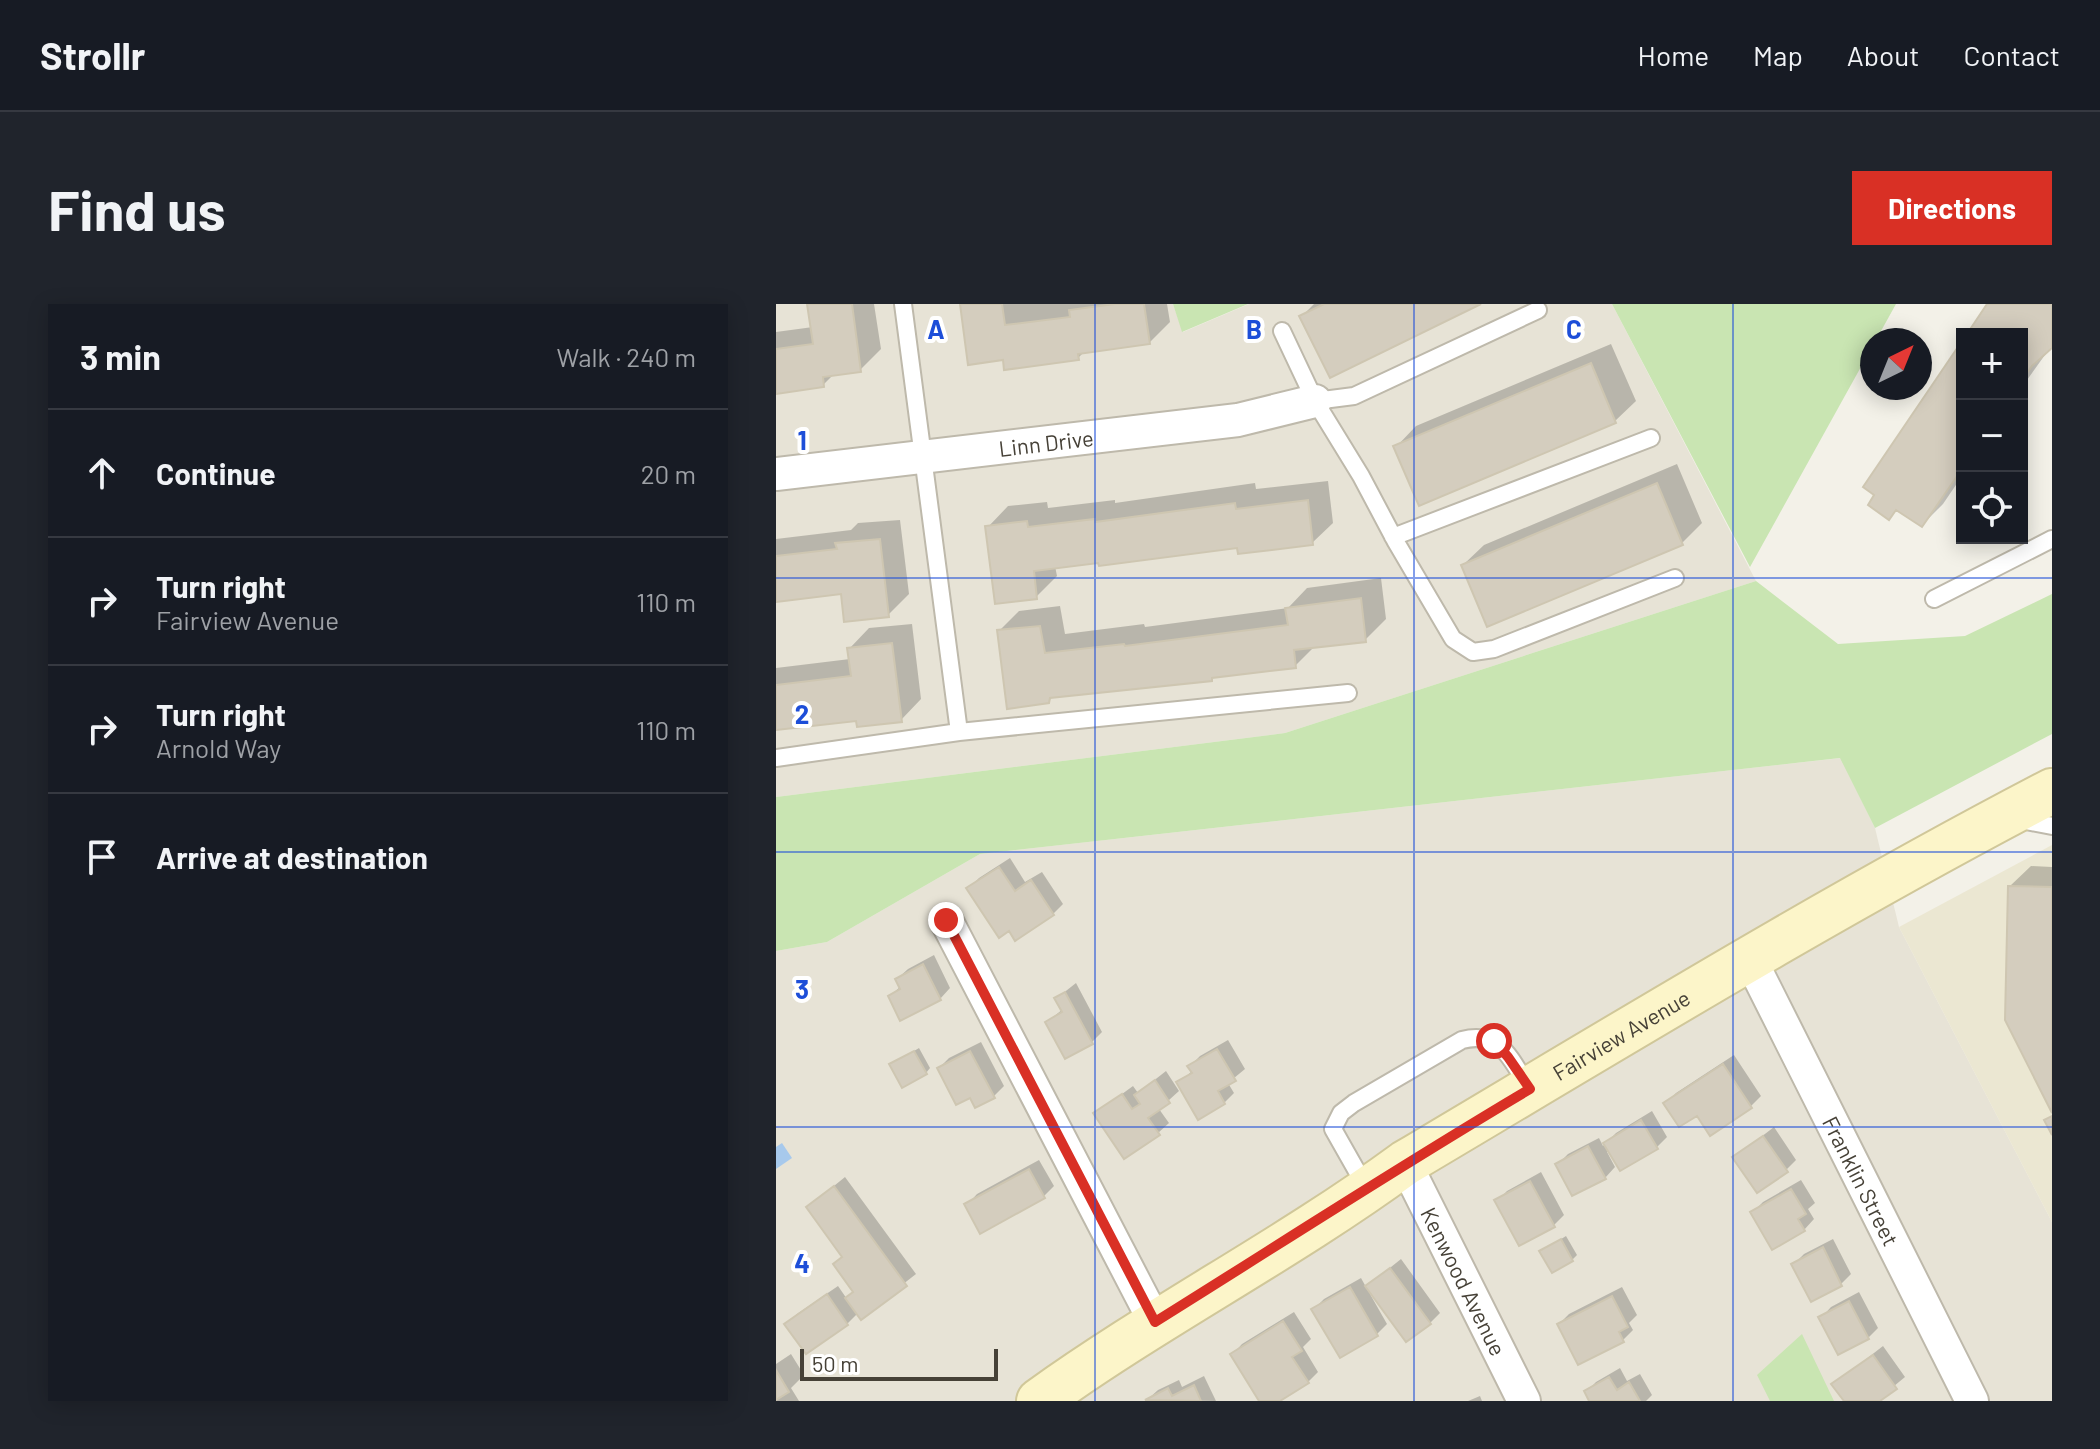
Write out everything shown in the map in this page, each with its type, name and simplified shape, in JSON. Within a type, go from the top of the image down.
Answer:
[{"type":"main road","name":"Fairview Avenue","points":[[1045,1399],[1155,1322],[1368,1190],[1405,1163],[1750,959],[2052,791]]},
{"type":"street","name":"Linn Drive","points":[[776,474],[1238,420],[1315,401]]},
{"type":"street","points":[[946,920],[1155,1322]]},
{"type":"street","name":"Franklin Street","points":[[1750,959],[1972,1401]]},
{"type":"street","name":"Kenwood Avenue","points":[[1405,1163],[1524,1401]]},
{"type":"lane","points":[[903,304],[959,732]]},
{"type":"lane","points":[[1315,401],[1354,396],[1538,310]]},
{"type":"lane","points":[[1282,331],[1315,401],[1453,639],[1473,652],[1494,649],[1675,578]]},
{"type":"lane","points":[[1393,537],[1651,438]]},
{"type":"lane","points":[[1934,599],[2052,539]]},
{"type":"lane","points":[[776,758],[959,732],[1348,693]]},
{"type":"lane","points":[[2003,817],[2052,826]]},
{"type":"lane","points":[[1368,1190],[1333,1129],[1341,1113],[1354,1103],[1462,1040],[1481,1037],[1500,1046],[1530,1089]]},
{"type":"shaded area","points":[[776,304],[1173,304],[1183,332],[1249,304],[1612,304],[1756,581],[1285,733],[776,797]]},
{"type":"shaded area","points":[[1841,758],[1875,828],[1899,927],[2052,1222],[2052,1401],[776,1401],[776,951],[827,942],[980,854]]},
{"type":"shaded area","points":[[2052,845],[2052,1222],[1899,927]]},
{"type":"green space","points":[[1173,304],[1248,304],[1182,332]]},
{"type":"green space","points":[[1612,304],[1896,304],[1883,328],[1860,328],[1860,369],[1750,567]]},
{"type":"green space","points":[[1756,581],[1838,644],[1965,636],[2052,594],[2052,734],[1875,828],[1840,758],[980,854],[827,942],[776,951],[776,797],[1285,733]]},
{"type":"green space","points":[[1802,1334],[1834,1401],[1770,1401],[1757,1375]]},
{"type":"water","points":[[782,1143],[792,1158],[776,1169],[776,1147]]},
{"type":"building","points":[[807,304],[852,304],[861,372],[823,377],[824,387],[776,394],[776,349],[813,344]]},
{"type":"building","points":[[960,304],[1002,304],[1005,325],[1070,317],[1069,310],[1144,304],[1150,344],[1078,354],[1079,360],[1004,370],[1003,360],[968,365]]},
{"type":"building","points":[[1324,304],[1481,304],[1330,378],[1299,316]]},
{"type":"building","points":[[1987,304],[2052,304],[2052,348],[2028,372],[2028,328],[1971,328]]},
{"type":"building","points":[[1956,350],[1956,478],[1922,527],[1896,510],[1889,520],[1868,505],[1874,495],[1863,487],[1922,400],[1932,400],[1932,385]]},
{"type":"building","points":[[1591,363],[1616,423],[1419,506],[1393,446]]},
{"type":"building","points":[[1657,483],[1683,545],[1487,627],[1461,565]]},
{"type":"building","points":[[1308,500],[1313,545],[1238,554],[1237,548],[1034,571],[1037,599],[995,604],[985,526],[1027,521],[1028,527],[1095,519],[1095,522],[1235,503],[1236,509]]},
{"type":"building","points":[[880,539],[889,617],[844,622],[841,594],[776,602],[776,556],[837,549],[835,543]]},
{"type":"building","points":[[1361,598],[1366,642],[1294,650],[1296,668],[1212,678],[1212,681],[1050,698],[1049,703],[1007,709],[997,630],[1040,626],[1045,653],[1125,646],[1288,625],[1285,608]]},
{"type":"building","points":[[892,643],[902,722],[857,727],[856,721],[776,730],[776,685],[851,676],[847,648]]},
{"type":"building","points":[[999,867],[1015,891],[1031,880],[1054,915],[1015,941],[1009,931],[999,938],[966,888]]},
{"type":"building","points":[[2008,886],[2052,887],[2052,1113],[2005,1020]]},
{"type":"building","points":[[923,964],[941,1000],[900,1021],[888,996],[900,989],[895,979]]},
{"type":"building","points":[[1065,992],[1093,1044],[1065,1059],[1045,1022],[1062,1012],[1054,998]]},
{"type":"building","points":[[1217,1049],[1236,1081],[1218,1091],[1225,1104],[1198,1120],[1176,1082],[1192,1073],[1187,1066]]},
{"type":"building","points":[[914,1051],[927,1074],[902,1088],[889,1064]]},
{"type":"building","points":[[970,1051],[995,1098],[975,1108],[970,1098],[956,1105],[937,1068]]},
{"type":"building","points":[[1723,1064],[1752,1108],[1710,1136],[1697,1116],[1679,1127],[1663,1103]]},
{"type":"building","points":[[1155,1080],[1170,1103],[1148,1118],[1160,1135],[1124,1159],[1093,1113],[1122,1094],[1132,1109],[1140,1104],[1134,1095]]},
{"type":"building","points":[[2052,1116],[2052,1135],[2044,1120]]},
{"type":"building","points":[[1641,1120],[1658,1149],[1620,1171],[1603,1143]]},
{"type":"building","points":[[1763,1136],[1788,1172],[1757,1193],[1732,1157]]},
{"type":"building","points":[[1588,1146],[1606,1179],[1572,1196],[1555,1164]]},
{"type":"building","points":[[1029,1169],[1045,1198],[980,1234],[964,1204]]},
{"type":"building","points":[[1530,1181],[1555,1227],[1519,1246],[1494,1200]]},
{"type":"building","points":[[834,1186],[907,1286],[861,1320],[845,1298],[853,1292],[833,1264],[842,1257],[806,1207]]},
{"type":"building","points":[[1791,1189],[1806,1214],[1798,1219],[1805,1231],[1772,1250],[1750,1212]]},
{"type":"building","points":[[1561,1239],[1573,1261],[1552,1273],[1539,1251]]},
{"type":"building","points":[[1823,1247],[1842,1286],[1811,1302],[1791,1264]]},
{"type":"building","points":[[1390,1268],[1431,1324],[1406,1342],[1365,1286]]},
{"type":"building","points":[[1350,1287],[1378,1336],[1340,1358],[1311,1309]]},
{"type":"building","points":[[827,1294],[848,1325],[806,1354],[784,1324]]},
{"type":"building","points":[[1612,1296],[1628,1327],[1619,1332],[1624,1342],[1578,1365],[1557,1324]]},
{"type":"building","points":[[1849,1301],[1869,1339],[1838,1355],[1818,1317]]},
{"type":"building","points":[[1283,1321],[1302,1351],[1292,1357],[1309,1383],[1280,1401],[1259,1401],[1230,1354]]},
{"type":"building","points":[[1873,1355],[1897,1389],[1880,1401],[1844,1401],[1831,1384]]},
{"type":"building","points":[[776,1370],[789,1392],[776,1400]]},
{"type":"building","points":[[1609,1377],[1617,1390],[1629,1382],[1640,1401],[1589,1401],[1584,1391]]},
{"type":"building","points":[[1194,1385],[1201,1401],[1145,1400],[1168,1388],[1172,1396]]},
{"type":"route","points":[[946,920],[1155,1322],[1368,1190],[1405,1163],[1530,1089],[1494,1041]]}]
